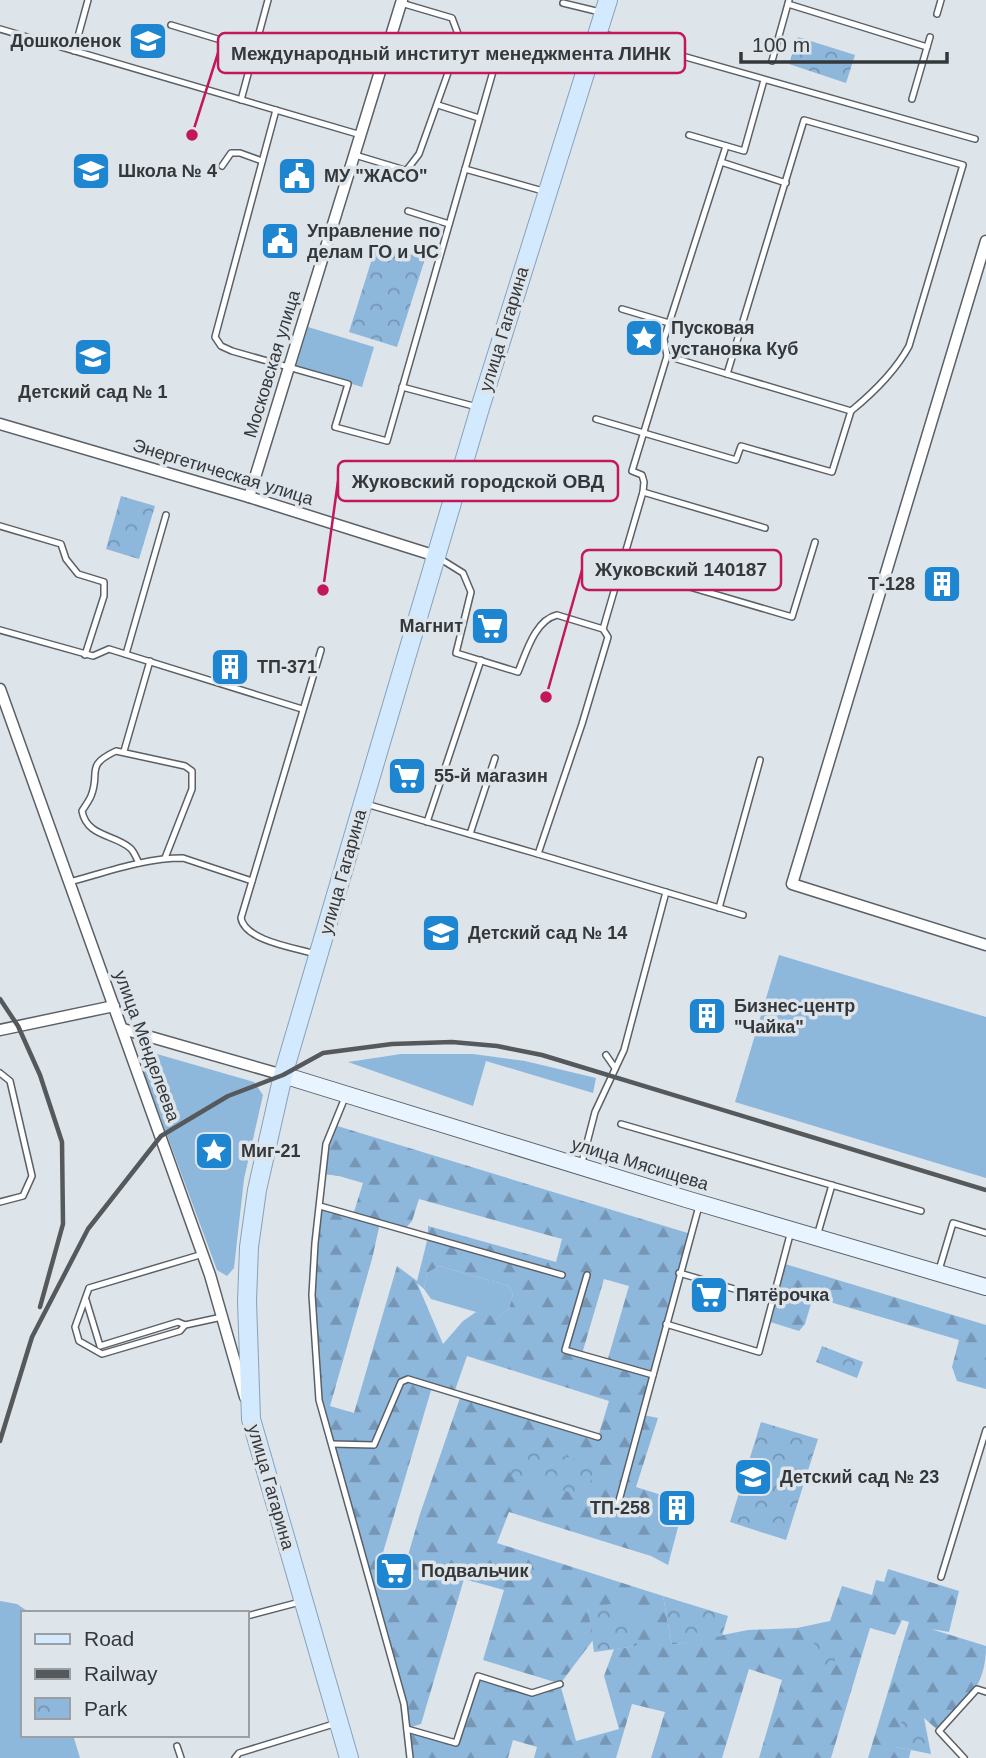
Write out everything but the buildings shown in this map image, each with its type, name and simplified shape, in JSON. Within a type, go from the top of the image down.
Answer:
[{"type":"main road","name":"улица Гагарина","points":[[349,1758],[251,1419],[247,1301],[249,1247],[257,1190],[283,1075],[480,408],[605,6]]},
{"type":"main road","name":"улица Мясищева","points":[[283,1075],[699,1203],[986,1287]]},
{"type":"street","name":"Московская улица","points":[[249,497],[402,2]]},
{"type":"street","points":[[986,241],[792,884],[986,945]]},
{"type":"street","name":"Энергетическая улица","points":[[0,424],[249,497],[436,556]]},
{"type":"street","name":"улица Менделеева","points":[[0,689],[203,1254],[251,1419]]},
{"type":"street","points":[[0,1030],[114,1006]]},
{"type":"street","points":[[123,1029],[283,1075]]},
{"type":"lane","points":[[74,51],[87,0]]},
{"type":"lane","points":[[240,100],[268,0]]},
{"type":"lane","points":[[937,14],[941,0]]},
{"type":"lane","points":[[402,2],[452,18],[459,42],[419,154],[406,171]]},
{"type":"lane","points":[[772,61],[789,2],[927,47]]},
{"type":"lane","points":[[563,3],[605,6]]},
{"type":"lane","points":[[171,25],[254,50]]},
{"type":"lane","points":[[0,29],[361,135]]},
{"type":"lane","points":[[597,32],[975,139]]},
{"type":"lane","points":[[912,99],[930,37]]},
{"type":"lane","points":[[276,110],[215,337],[221,346],[233,351],[348,384],[335,427],[387,441],[498,54]]},
{"type":"lane","points":[[688,135],[744,152],[764,80]]},
{"type":"lane","points":[[438,105],[479,118]]},
{"type":"lane","points":[[596,419],[736,460],[741,446],[832,472],[851,411],[879,386],[902,359],[909,346],[962,165],[804,120],[727,374]]},
{"type":"lane","points":[[603,629],[643,492],[642,475],[632,471],[667,356],[664,339],[726,146]]},
{"type":"lane","points":[[222,166],[231,153],[240,153],[262,161]]},
{"type":"lane","points":[[355,155],[418,174]]},
{"type":"lane","points":[[721,162],[786,183]]},
{"type":"lane","points":[[465,169],[546,192]]},
{"type":"lane","points":[[408,211],[449,224]]},
{"type":"lane","points":[[622,309],[669,323]]},
{"type":"lane","points":[[667,356],[851,411]]},
{"type":"lane","points":[[402,387],[480,408]]},
{"type":"lane","points":[[643,492],[765,528]]},
{"type":"lane","points":[[126,654],[166,515]]},
{"type":"lane","points":[[0,526],[61,544],[66,559],[78,575],[104,582],[104,596],[85,654]]},
{"type":"lane","points":[[622,567],[792,617],[815,542]]},
{"type":"lane","points":[[436,556],[463,573],[471,592],[456,653],[518,672],[533,636],[552,616],[557,615],[603,629],[608,637],[538,854]]},
{"type":"lane","points":[[0,631],[93,656],[109,649],[302,709]]},
{"type":"lane","points":[[319,955],[261,938],[247,930],[242,918],[321,650]]},
{"type":"lane","points":[[427,822],[481,660]]},
{"type":"lane","points":[[124,751],[150,661]]},
{"type":"lane","points":[[139,863],[131,849],[92,828],[82,811],[92,795],[94,768],[100,760],[116,751],[185,766],[192,771],[192,789],[165,858]]},
{"type":"lane","points":[[470,834],[495,758]]},
{"type":"lane","points":[[719,908],[760,760]]},
{"type":"lane","points":[[363,803],[743,915]]},
{"type":"lane","points":[[69,882],[165,858],[183,858],[252,881]]},
{"type":"lane","points":[[581,1166],[595,1112],[624,1050],[666,892]]},
{"type":"lane","points":[[606,1055],[615,1068]]},
{"type":"lane","points":[[0,1073],[10,1081],[33,1176],[23,1196],[0,1202]]},
{"type":"lane","points":[[346,1095],[326,1144],[312,1295],[319,1400],[404,1704],[410,1758]]},
{"type":"lane","points":[[621,1124],[921,1211]]},
{"type":"lane","points":[[817,1238],[832,1185]]},
{"type":"lane","points":[[617,1508],[699,1203]]},
{"type":"lane","points":[[320,1206],[562,1275]]},
{"type":"lane","points":[[938,1273],[953,1223],[986,1233]]},
{"type":"lane","points":[[666,1324],[759,1352],[791,1230]]},
{"type":"lane","points":[[185,1325],[180,1331],[102,1354],[79,1341],[75,1327],[89,1288],[203,1254]]},
{"type":"lane","points":[[679,1273],[772,1300]]},
{"type":"lane","points":[[587,1275],[565,1350],[653,1375]]},
{"type":"lane","points":[[86,1298],[100,1346],[178,1322],[185,1325],[222,1317]]},
{"type":"lane","points":[[331,1444],[374,1445],[401,1382],[408,1379],[598,1437]]},
{"type":"lane","points":[[941,1577],[986,1430]]},
{"type":"lane","points":[[248,1616],[303,1601]]},
{"type":"lane","points":[[407,1729],[456,1743],[478,1676],[532,1693],[560,1684]]},
{"type":"lane","points":[[964,1758],[939,1731],[977,1689],[986,1692]]},
{"type":"lane","points":[[235,1758],[239,1754],[338,1722]]},
{"type":"lane","points":[[177,1746],[181,1758]]},
{"type":"green space","points":[[798,37],[855,55],[846,83],[789,64]]},
{"type":"green space","points":[[377,243],[425,259],[397,347],[349,332]]},
{"type":"green space","points":[[308,327],[374,347],[362,387],[296,367]]},
{"type":"green space","points":[[121,496],[155,506],[139,559],[106,549]]},
{"type":"green space","points":[[779,955],[986,1017],[986,1178],[735,1102]]},
{"type":"green space","points":[[157,1054],[254,1082],[263,1095],[244,1179],[234,1268],[227,1276],[217,1270],[144,1073],[146,1061]]},
{"type":"green space","points":[[401,1054],[473,1054],[525,1061],[596,1078],[593,1093],[486,1061],[473,1106],[348,1062]]},
{"type":"green space","points":[[334,1125],[691,1234],[643,1415],[658,1418],[636,1487],[674,1499],[669,1513],[681,1516],[668,1565],[651,1556],[509,1512],[497,1543],[663,1596],[672,1645],[748,1630],[797,1628],[830,1621],[842,1586],[872,1595],[876,1580],[884,1582],[888,1569],[959,1591],[949,1632],[931,1629],[986,1646],[985,1661],[978,1684],[939,1731],[924,1718],[896,1747],[911,1750],[909,1758],[868,1758],[909,1622],[902,1620],[895,1635],[870,1628],[831,1758],[759,1758],[782,1680],[749,1669],[722,1758],[651,1758],[665,1712],[632,1704],[616,1758],[534,1758],[537,1747],[513,1740],[508,1758],[410,1758],[407,1729],[319,1400],[312,1295],[320,1206],[353,1215],[363,1183],[323,1174],[326,1144]],"holes":[[[419,1199],[562,1239],[556,1262],[428,1226],[428,1237],[417,1281],[397,1266],[354,1413],[330,1406],[380,1223],[404,1230],[412,1221]],[[439,1266],[509,1286],[513,1294],[509,1309],[498,1317],[476,1312],[463,1321],[443,1344],[417,1283],[424,1289],[427,1273]],[[604,1279],[629,1286],[607,1362],[582,1354]],[[467,1356],[609,1401],[598,1437],[461,1395],[420,1514],[403,1573],[379,1566],[432,1387],[454,1393]],[[464,1579],[504,1590],[483,1660],[558,1683],[532,1693],[478,1676],[456,1743],[408,1728],[421,1724]],[[588,1607],[637,1646],[614,1649],[604,1676],[619,1729],[576,1741],[560,1684],[593,1640]]]},
{"type":"green space","points":[[782,1263],[986,1325],[986,1389],[957,1381],[952,1367],[959,1340],[813,1297],[805,1324],[799,1331],[767,1321]]},
{"type":"green space","points":[[439,1266],[509,1286],[513,1294],[509,1309],[497,1318],[431,1299],[424,1289],[427,1273]]},
{"type":"green space","points":[[822,1346],[863,1362],[857,1378],[816,1362]]},
{"type":"green space","points":[[761,1422],[818,1439],[786,1540],[730,1522]]},
{"type":"green space","points":[[519,1444],[595,1465],[586,1497],[510,1475]]},
{"type":"green space","points":[[663,1596],[728,1616],[722,1636],[672,1645]]},
{"type":"green space","points":[[0,1601],[17,1604],[27,1611],[21,1611],[21,1737],[74,1737],[80,1758],[0,1758]]},
{"type":"green space","points":[[631,1601],[637,1646],[594,1652],[588,1607]]},
{"type":"green space","points":[[816,1637],[840,1644],[830,1676],[806,1668]]},
{"type":"green space","points":[[904,1710],[924,1718],[931,1754],[896,1747]]},
{"type":"railway","points":[[0,999],[18,1026],[40,1075],[62,1142],[63,1224],[40,1307]]},
{"type":"railway","points":[[0,1441],[32,1337],[88,1229],[161,1136],[228,1096],[283,1075],[323,1053],[392,1044],[452,1042],[497,1046],[542,1055],[986,1190]]},
{"type":"place","name":"Дошколенок","points":[[148,41]]},
{"type":"place","name":"Международный институт менеджмента ЛИНК","points":[[192,135]]},
{"type":"place","name":"Школа № 4","points":[[91,171]]},
{"type":"place","name":"МУ \"ЖАСО\"","points":[[297,176]]},
{"type":"place","name":"Управление по делам ГО и ЧС","points":[[280,241]]},
{"type":"place","name":"Пусковая установка Куб","points":[[644,338]]},
{"type":"place","name":"Детский сад № 1","points":[[93,357]]},
{"type":"place","name":"Т-128","points":[[942,584]]},
{"type":"place","name":"Жуковский городской ОВД","points":[[323,590]]},
{"type":"place","name":"Магнит","points":[[490,626]]},
{"type":"place","name":"ТП-371","points":[[230,667]]},
{"type":"place","name":"Жуковский 140187","points":[[546,697]]},
{"type":"place","name":"55-й магазин","points":[[407,776]]},
{"type":"place","name":"Детский сад № 14","points":[[441,933]]},
{"type":"place","name":"Бизнес-центр \"Чайка\"","points":[[707,1016]]},
{"type":"place","name":"Миг-21","points":[[214,1151]]},
{"type":"place","name":"Пятёрочка","points":[[709,1295]]},
{"type":"place","name":"Детский сад № 23","points":[[753,1477]]},
{"type":"place","name":"ТП-258","points":[[677,1508]]},
{"type":"place","name":"Подвальчик","points":[[394,1571]]}]
